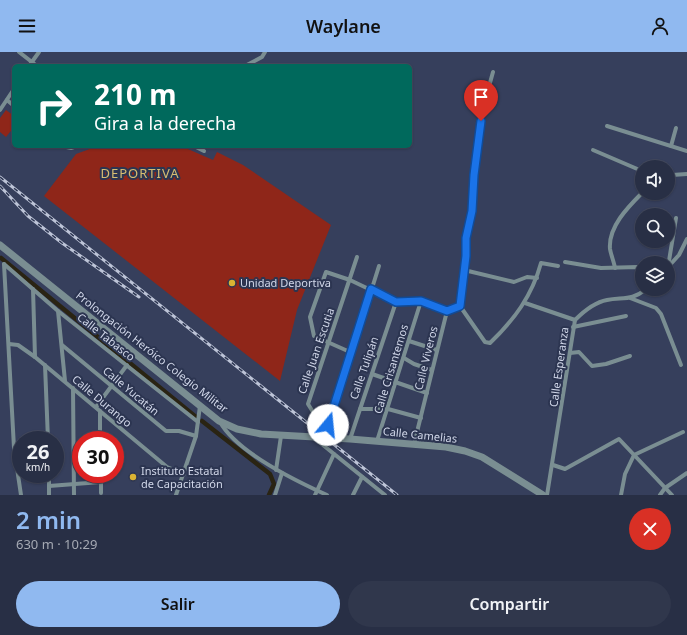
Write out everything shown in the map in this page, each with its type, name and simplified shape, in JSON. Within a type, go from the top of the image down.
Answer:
[{"type":"street","points":[[19,52],[30,64],[39,52]]},
{"type":"street","points":[[249,64],[262,57],[265,52]]},
{"type":"street","points":[[493,72],[483,108],[474,175],[472,211],[466,238],[460,306],[487,343],[490,343],[509,325],[525,303],[537,278],[541,262],[558,266]]},
{"type":"street","points":[[0,110],[12,92]]},
{"type":"street","points":[[7,100],[12,104]]},
{"type":"street","points":[[607,126],[687,151]]},
{"type":"street","points":[[671,146],[676,128]]},
{"type":"street","points":[[198,148],[204,151]]},
{"type":"street","points":[[593,150],[635,168]]},
{"type":"street","points":[[675,175],[687,174]]},
{"type":"street","points":[[615,268],[610,248],[613,234],[621,216],[636,200]]},
{"type":"street","points":[[670,256],[676,218]]},
{"type":"street","points":[[675,259],[679,255],[687,239]]},
{"type":"street","name":"Prolongación Heróico Colegio Militar","points":[[0,245],[219,421],[237,428],[262,434],[331,438]]},
{"type":"street","name":"Calle Juan Escutia","points":[[328,425],[313,412],[308,404],[357,257]]},
{"type":"street","points":[[565,262],[601,268],[635,267]]},
{"type":"street","name":"Calle Tabasco","points":[[9,344],[4,264],[58,311],[198,422]]},
{"type":"street","points":[[339,438],[335,430],[328,425],[350,352],[379,266]]},
{"type":"street","points":[[464,270],[514,282],[527,277],[537,278]]},
{"type":"street","points":[[350,352],[314,336],[310,317],[326,272],[371,289],[396,302],[421,301],[447,311],[460,306]]},
{"type":"street","points":[[33,289],[35,357]]},
{"type":"street","name":"Calle Esperanza","points":[[547,495],[575,320],[582,312],[606,300],[630,298],[635,295]]},
{"type":"street","points":[[630,298],[656,308],[661,314],[681,365]]},
{"type":"street","name":"Calle Crisantemos","points":[[377,441],[421,301]]},
{"type":"street","name":"Calle Tulipán","points":[[350,439],[396,302]]},
{"type":"street","points":[[525,303],[575,320]]},
{"type":"street","points":[[58,311],[65,382]]},
{"type":"street","name":"Calle Viveros","points":[[414,444],[447,311]]},
{"type":"street","points":[[573,327],[626,316]]},
{"type":"street","points":[[409,341],[437,350]]},
{"type":"street","points":[[9,344],[14,448],[21,495]]},
{"type":"street","name":"Calle Durango","points":[[9,344],[18,345],[35,357],[167,467],[184,474]]},
{"type":"street","name":"Calle Yucatán","points":[[62,345],[166,431],[179,430],[196,436]]},
{"type":"street","points":[[570,353],[579,352],[592,366],[606,364],[630,356]]},
{"type":"street","points":[[404,358],[414,364],[432,370]]},
{"type":"street","points":[[45,365],[48,431]]},
{"type":"street","points":[[96,407],[127,365]]},
{"type":"street","points":[[372,374],[427,393]]},
{"type":"street","points":[[73,388],[73,431]]},
{"type":"street","points":[[176,495],[196,436],[200,406]]},
{"type":"street","points":[[360,409],[388,409],[421,418]]},
{"type":"street","points":[[100,411],[100,431]]},
{"type":"street","points":[[219,421],[225,432],[272,468],[316,493],[327,495]]},
{"type":"street","points":[[621,495],[625,474],[634,455],[683,432]]},
{"type":"street","points":[[276,470],[281,436]]},
{"type":"street","points":[[313,437],[385,495]]},
{"type":"street","name":"Calle Camelias","points":[[331,438],[446,447],[471,453],[499,467],[543,495]]},
{"type":"street","points":[[553,465],[565,469],[619,439],[672,495]]},
{"type":"street","points":[[316,493],[334,454]]},
{"type":"street","points":[[275,495],[282,473]]},
{"type":"street","points":[[660,495],[665,488],[687,473]]},
{"type":"street","points":[[353,495],[362,477]]},
{"type":"street","points":[[49,495],[49,486],[74,483],[74,495]]},
{"type":"street","points":[[101,483],[101,493]]},
{"type":"shaded area","points":[[6,110],[12,114],[12,130],[6,137],[0,132],[0,118]]},
{"type":"shaded area","name":"Unidad Deportiva","points":[[92,148],[186,148],[213,160],[217,152],[243,165],[331,225],[297,310],[280,381],[44,196],[76,154]]},
{"type":"waterway","points":[[1,258],[196,417]]},
{"type":"waterway","points":[[202,421],[270,474],[274,484],[269,495]]},
{"type":"railway","points":[[0,177],[397,495]]},
{"type":"railway","points":[[0,186],[28,216],[62,243],[139,297]]},
{"type":"place","name":"Unidad Deportiva","points":[[232,283]]},
{"type":"place","name":"Instituto Estatal de Capacitación","points":[[133,477]]},
{"type":"district","name":"DEPORTIVA","points":[[140,173]]},
{"type":"route","points":[[328,425],[371,289],[396,302],[421,301],[447,311],[460,306],[463,290],[466,238],[472,211],[474,175],[481,121]]}]
